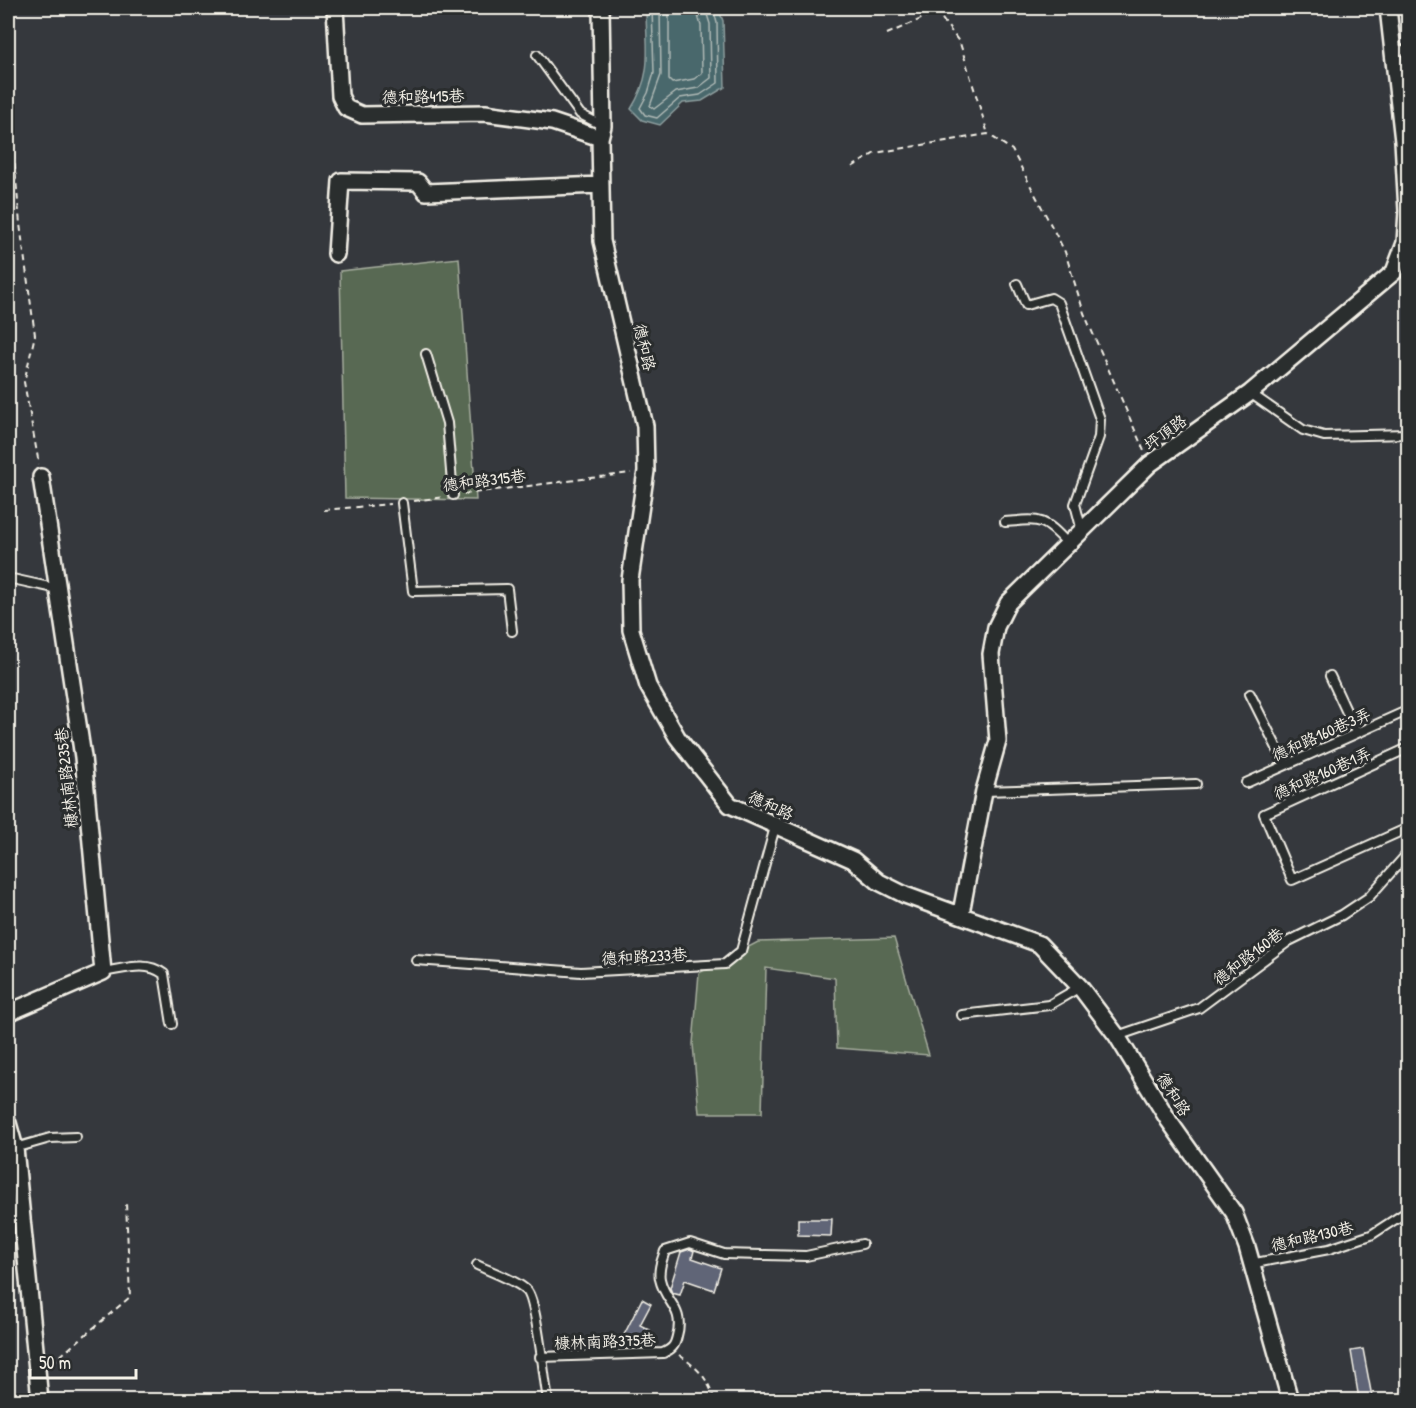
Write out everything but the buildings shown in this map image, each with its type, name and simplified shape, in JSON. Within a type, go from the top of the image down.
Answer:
[{"type":"street","name":"德和路415巷","points":[[335,8],[339,96],[346,108],[362,115],[485,113],[552,122],[602,132]]},
{"type":"street","name":"德和路","points":[[601,8],[602,242],[645,426],[646,471],[630,580],[632,630],[648,686],[677,737],[730,805],[853,860],[879,882],[905,895],[961,913],[1039,944],[1080,987],[1118,1036],[1169,1121],[1234,1214],[1247,1246],[1250,1264],[1290,1401]]},
{"type":"street","name":"坪頂路","points":[[961,913],[984,791],[998,741],[991,654],[996,627],[1001,615],[1016,594],[1150,464],[1250,393],[1394,272],[1404,243],[1407,211],[1406,141],[1401,50],[1388,8]]},
{"type":"street","points":[[336,254],[341,181],[418,182],[426,192],[601,185]]},
{"type":"street","name":"槺林南路235巷","points":[[41,477],[83,757],[104,972]]},
{"type":"street","points":[[8,1013],[104,972]]},
{"type":"street","points":[[8,1123],[15,1148],[39,1370],[40,1401]]},
{"type":"lane","points":[[537,55],[580,114],[602,132]]},
{"type":"lane","points":[[1017,284],[1026,305],[1051,298],[1059,303],[1100,419],[1099,437],[1075,504],[1083,531]]},
{"type":"lane","points":[[426,354],[447,423],[453,495]]},
{"type":"lane","points":[[1250,393],[1303,430],[1324,436],[1408,434]]},
{"type":"lane","points":[[402,502],[413,591],[507,589],[512,631]]},
{"type":"lane","points":[[1005,522],[1039,520],[1052,527],[1068,544]]},
{"type":"lane","points":[[8,578],[58,589]]},
{"type":"lane","points":[[1330,676],[1356,732]]},
{"type":"lane","points":[[1250,694],[1285,764]]},
{"type":"lane","name":"德和路160巷3弄","points":[[1246,783],[1356,732],[1402,713],[1408,714]]},
{"type":"lane","name":"德和路160巷1弄","points":[[1408,748],[1264,814],[1292,880],[1408,828]]},
{"type":"lane","points":[[984,791],[1196,784]]},
{"type":"lane","name":"德和路233巷","points":[[416,960],[581,972],[725,964],[741,951],[775,827]]},
{"type":"lane","name":"德和路160巷","points":[[1118,1036],[1199,1008],[1288,941],[1342,915],[1369,897],[1408,853]]},
{"type":"lane","points":[[104,972],[144,965],[157,968],[164,974],[172,1024]]},
{"type":"lane","points":[[962,1015],[1049,1005],[1080,987]]},
{"type":"lane","points":[[15,1148],[50,1138],[76,1137]]},
{"type":"lane","name":"德和路130巷","points":[[1250,1264],[1329,1249],[1371,1235],[1408,1211]]},
{"type":"lane","points":[[670,1350],[675,1345],[680,1328],[679,1315],[660,1279],[660,1266],[665,1251],[690,1243],[723,1254],[806,1256],[862,1244]]},
{"type":"lane","name":"槺林南路375巷","points":[[477,1265],[526,1290],[535,1305],[540,1357],[548,1401]]},
{"type":"lane","name":"槺林南路375巷","points":[[540,1357],[663,1353],[670,1350]]},
{"type":"path","points":[[887,34],[937,12],[960,43],[988,134],[1012,150],[1065,252],[1084,313],[1150,464]]},
{"type":"path","points":[[8,90],[20,224],[35,335],[24,382],[34,423],[41,477]]},
{"type":"path","points":[[852,167],[874,153],[988,134]]},
{"type":"path","name":"德和路315巷","points":[[324,510],[646,471]]},
{"type":"path","points":[[39,1370],[52,1363],[130,1297],[126,1203]]},
{"type":"path","points":[[670,1350],[699,1371],[710,1384],[714,1401]]},
{"type":"green space","points":[[459,258],[476,500],[345,498],[340,271]]},
{"type":"green space","points":[[894,938],[929,1055],[837,1048],[835,978],[766,968],[762,1113],[699,1113],[693,1044],[699,973],[758,942]]},
{"type":"water","points":[[646,8],[718,8],[723,21],[725,87],[702,101],[683,103],[660,125],[642,120],[631,109],[646,72]]}]
